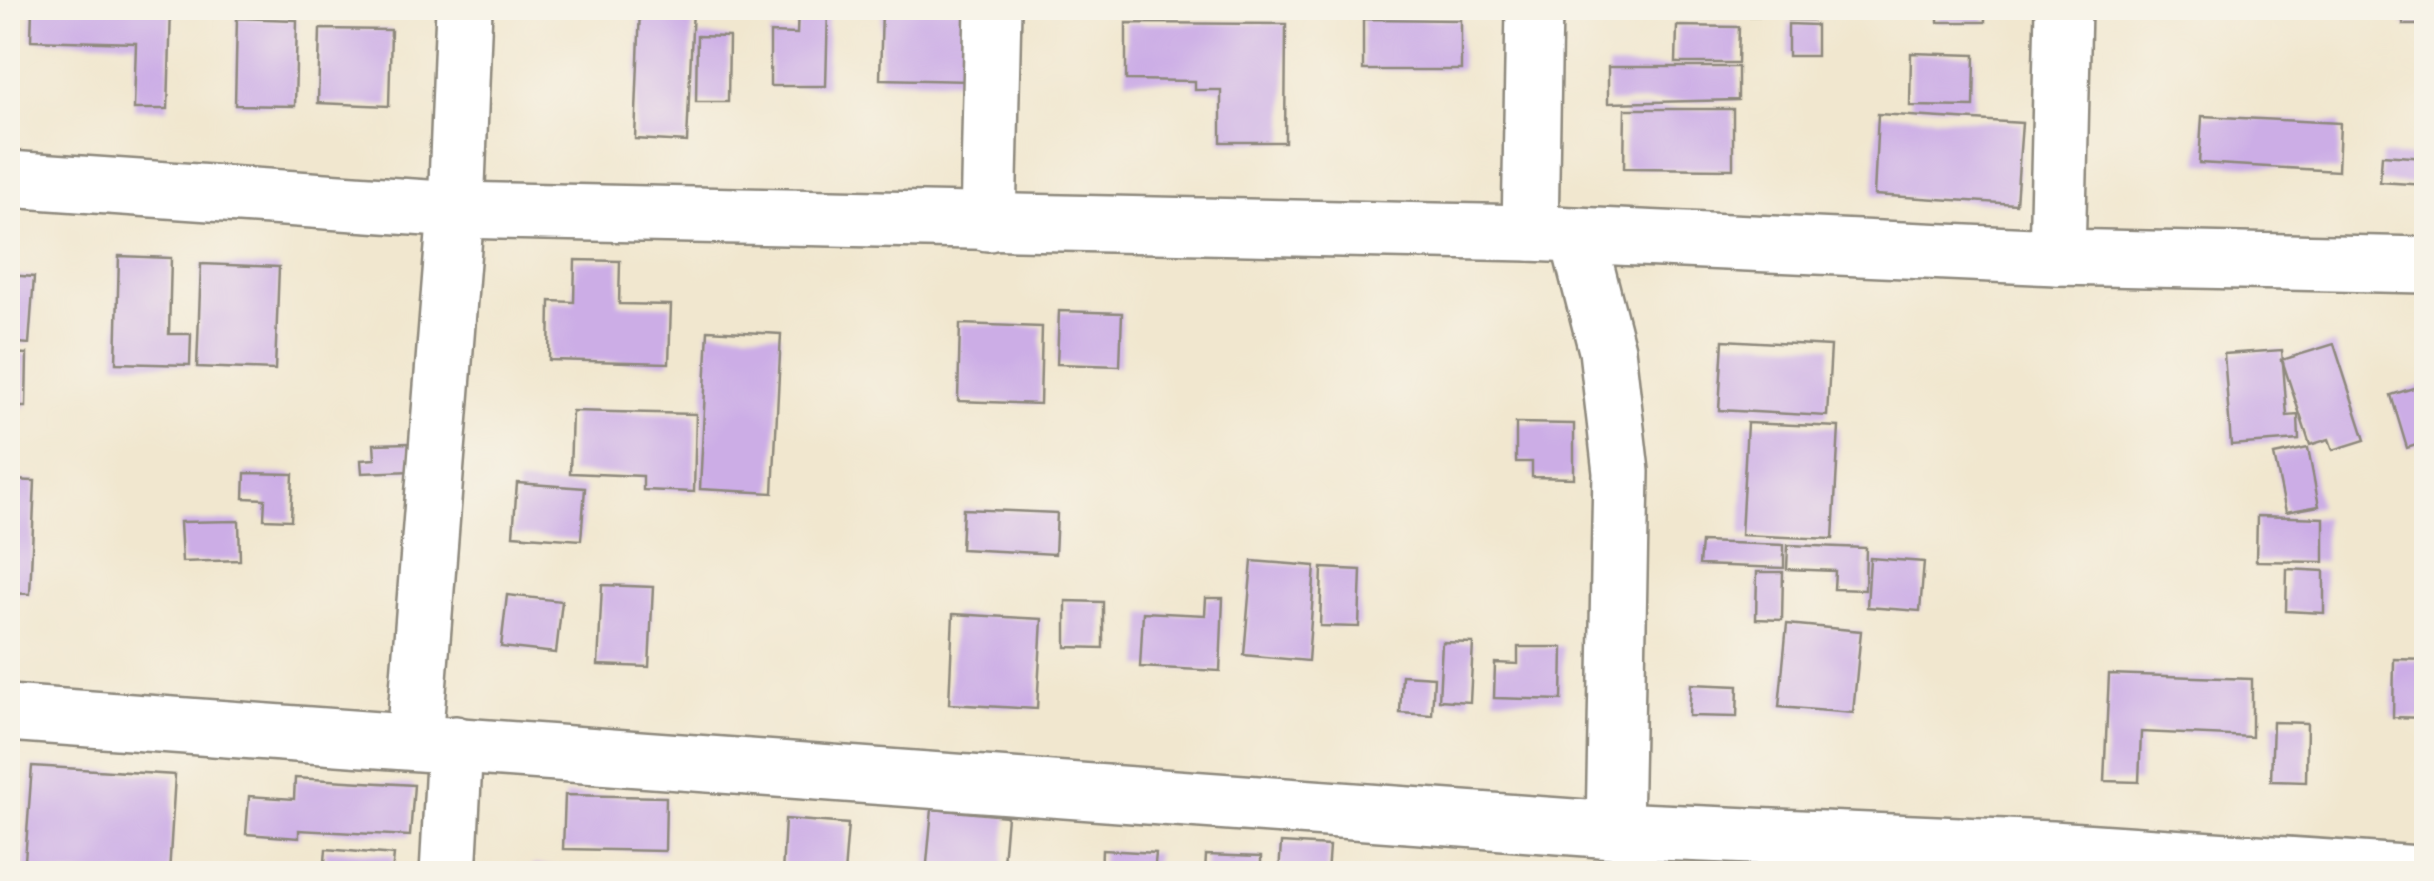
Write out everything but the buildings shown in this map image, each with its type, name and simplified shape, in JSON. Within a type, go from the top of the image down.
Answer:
[{"type":"street","points":[[448,874],[434,743],[464,8]]},
{"type":"street","points":[[988,223],[993,8]]},
{"type":"street","points":[[1534,8],[1554,235],[1607,350],[1621,472],[1614,830]]},
{"type":"street","points":[[2057,257],[2063,8]]},
{"type":"street","points":[[8,179],[456,210],[1554,235],[2057,257],[2426,264]]},
{"type":"street","points":[[8,713],[1614,830],[1846,857],[2052,849],[2418,874]]}]
